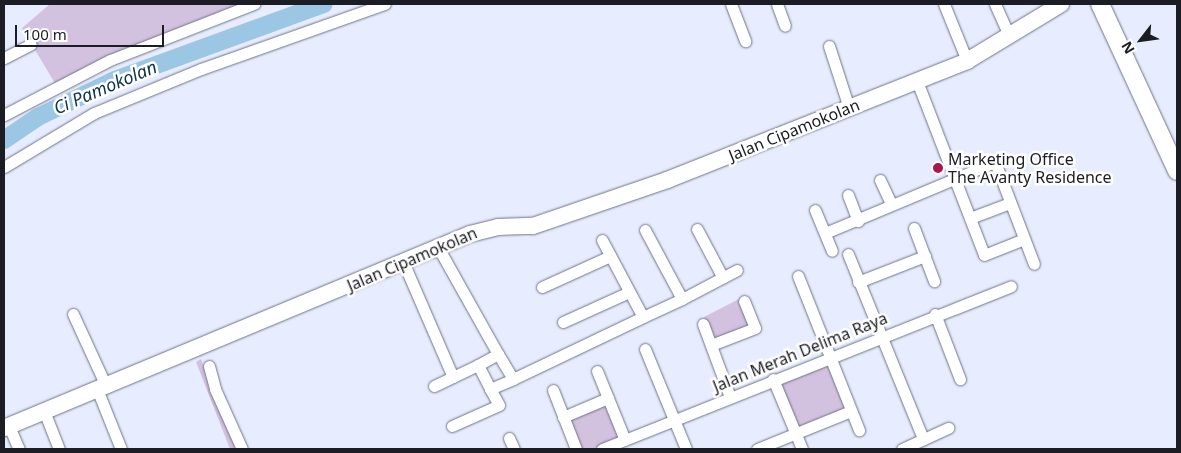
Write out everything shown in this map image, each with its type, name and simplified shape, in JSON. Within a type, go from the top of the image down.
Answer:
[{"type":"main road","points":[[1100,4],[1177,171]]},
{"type":"street","points":[[4,115],[110,60],[254,4]]},
{"type":"street","points":[[4,167],[94,113],[220,62],[385,4]]},
{"type":"street","points":[[731,4],[745,41]]},
{"type":"street","points":[[777,4],[785,26]]},
{"type":"street","points":[[944,4],[967,61]]},
{"type":"street","points":[[995,4],[1009,35]]},
{"type":"street","name":"Jalan Cipamokolan","points":[[6,427],[202,346],[405,268],[441,253],[484,229],[533,226],[613,198],[967,61],[1061,4]]},
{"type":"street","points":[[4,58],[30,44]]},
{"type":"street","points":[[829,46],[849,108]]},
{"type":"street","points":[[917,81],[984,255],[1024,239]]},
{"type":"street","points":[[825,233],[994,162],[1034,264]]},
{"type":"street","points":[[880,180],[891,204]]},
{"type":"street","points":[[848,195],[858,220]]},
{"type":"street","points":[[970,218],[1010,203]]},
{"type":"street","points":[[815,210],[832,251]]},
{"type":"street","points":[[914,228],[934,281]]},
{"type":"street","points":[[697,229],[723,278]]},
{"type":"street","points":[[645,230],[682,299]]},
{"type":"street","points":[[602,240],[642,317]]},
{"type":"street","points":[[441,253],[513,379]]},
{"type":"street","points":[[848,254],[879,337],[923,440]]},
{"type":"street","points":[[542,287],[610,256]]},
{"type":"street","points":[[858,282],[925,256]]},
{"type":"street","points":[[405,268],[453,377]]},
{"type":"street","points":[[490,389],[682,299],[737,270]]},
{"type":"street","points":[[798,276],[859,430]]},
{"type":"street","name":"Jalan Merah Delima Raya","points":[[602,449],[675,421],[829,356],[1011,286]]},
{"type":"street","points":[[563,322],[629,292]]},
{"type":"street","points":[[711,345],[755,328],[744,301]]},
{"type":"street","points":[[73,314],[122,449]]},
{"type":"street","points":[[935,314],[960,380]]},
{"type":"street","points":[[703,324],[730,397]]},
{"type":"street","points":[[202,346],[242,449]]},
{"type":"street","points":[[645,349],[686,449]]},
{"type":"street","points":[[434,386],[498,354]]},
{"type":"street","points":[[452,426],[499,405],[478,365]]},
{"type":"street","points":[[597,371],[625,440]]},
{"type":"street","points":[[773,379],[802,449]]},
{"type":"street","points":[[553,390],[576,449]]},
{"type":"street","points":[[563,417],[608,398]]},
{"type":"street","points":[[44,411],[59,449]]},
{"type":"street","points":[[757,449],[851,411]]},
{"type":"street","points":[[6,427],[19,449]]},
{"type":"street","points":[[902,449],[948,428]]},
{"type":"shaded area","points":[[50,4],[250,4],[56,85],[22,28]]},
{"type":"shaded area","points":[[741,298],[751,325],[713,340],[704,317]]},
{"type":"shaded area","points":[[201,359],[237,449],[230,449],[196,362]]},
{"type":"shaded area","points":[[828,360],[848,410],[797,431],[777,381]]},
{"type":"shaded area","points":[[605,404],[619,439],[593,449],[579,449],[567,419]]},
{"type":"waterway","name":"Ci Pamokolan","points":[[4,140],[38,117],[115,80],[324,4]]},
{"type":"place","name":"Marketing Office The Avanty Residence","points":[[938,168]]}]
